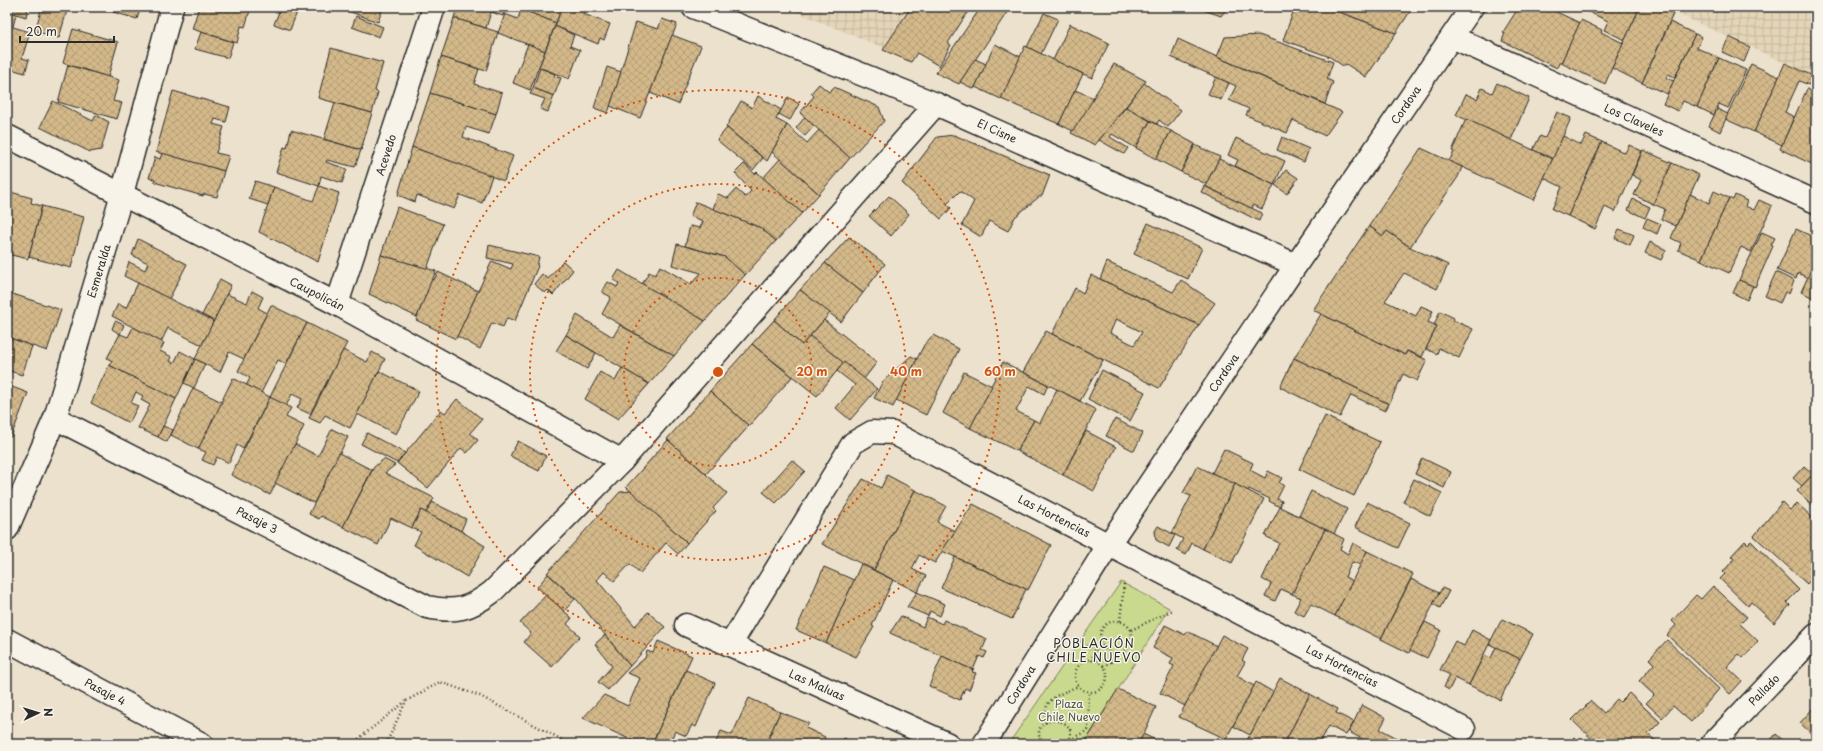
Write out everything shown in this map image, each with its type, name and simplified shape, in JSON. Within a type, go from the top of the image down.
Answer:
[{"type":"street","name":"Esmeralda","points":[[7,528],[55,418],[122,194],[172,7]]},
{"type":"street","name":"Acevedo","points":[[337,304],[434,7]]},
{"type":"street","name":"El Cisne","points":[[693,7],[936,104],[1296,265]]},
{"type":"street","name":"Cordova","points":[[984,744],[1109,544],[1296,265],[1472,7]]},
{"type":"street","name":"Los Claveles","points":[[1452,37],[1816,202]]},
{"type":"street","points":[[622,461],[936,104]]},
{"type":"street","name":"Caupolicán","points":[[7,136],[337,304],[622,461]]},
{"type":"street","name":"Pasaje 3","points":[[55,418],[427,607],[441,610],[462,610],[478,603],[492,592],[622,461]]},
{"type":"street","name":"Las Hortencias","points":[[730,645],[853,443],[872,432],[893,433],[1464,729]]},
{"type":"street","name":"Las Maluas","points":[[686,625],[948,744]]},
{"type":"street","name":"Pallado","points":[[1712,744],[1816,635]]},
{"type":"street","name":"Pasaje 4","points":[[7,640],[202,744]]},
{"type":"path","points":[[1120,621],[1124,581]]},
{"type":"path","points":[[1131,630],[1173,610]]},
{"type":"path","points":[[1111,621],[1120,621],[1127,624],[1131,630],[1133,637],[1131,644],[1126,651],[1117,654],[1108,652],[1102,645],[1100,635],[1104,627],[1111,621]]},
{"type":"path","points":[[1074,639],[1094,651]]},
{"type":"path","points":[[1092,660],[1094,651],[1102,645]]},
{"type":"path","points":[[1103,666],[1111,662],[1112,652]]},
{"type":"path","points":[[1092,660],[1103,666],[1108,676],[1106,683],[1100,690],[1089,692],[1083,691],[1078,686],[1074,675],[1078,666],[1086,661],[1092,660]]},
{"type":"path","points":[[352,744],[406,701],[440,682],[480,696],[570,744]]},
{"type":"path","points":[[1046,723],[1045,708],[1049,701],[1078,686]]},
{"type":"path","points":[[1067,744],[1070,740],[1088,730],[1089,692]]},
{"type":"path","points":[[386,744],[406,701]]},
{"type":"path","points":[[1042,744],[1039,739],[1040,730],[1051,720],[1059,720],[1066,725],[1070,732],[1070,740]]},
{"type":"shaded area","points":[[784,7],[911,7],[884,48]]},
{"type":"shaded area","points":[[1663,7],[1816,7],[1816,78],[1785,63]]},
{"type":"green space","name":"Plaza Chile Nuevo","points":[[1121,582],[1169,608],[1084,744],[1009,743]]},
{"type":"building","points":[[7,7],[28,7],[26,17],[7,11]]},
{"type":"building","points":[[42,7],[68,7],[59,38],[35,31]]},
{"type":"building","points":[[96,7],[141,7],[137,19]]},
{"type":"building","points":[[199,7],[251,7],[245,27],[241,26],[237,43],[192,29]]},
{"type":"building","points":[[281,7],[299,7],[290,30],[274,24]]},
{"type":"building","points":[[349,7],[383,7],[378,22],[348,11]]},
{"type":"building","points":[[457,7],[506,7],[503,16],[491,12],[486,28],[454,18]]},
{"type":"building","points":[[515,7],[562,7],[556,23]]},
{"type":"building","points":[[562,7],[586,7],[583,14],[610,24],[604,40],[600,38],[598,44],[555,26]]},
{"type":"building","points":[[911,7],[965,7],[969,10],[948,43],[951,45],[939,66],[917,53],[911,62],[883,50]]},
{"type":"building","points":[[981,7],[1010,8],[959,84],[936,73]]},
{"type":"building","points":[[1202,7],[1228,7],[1221,16],[1201,9]]},
{"type":"building","points":[[1295,7],[1326,7],[1396,33],[1366,77],[1346,64],[1343,66],[1330,57],[1283,40]]},
{"type":"building","points":[[1326,7],[1413,7],[1396,33]]},
{"type":"building","points":[[1519,7],[1546,7],[1580,23],[1561,63],[1559,63],[1557,68],[1502,41],[1505,33],[1503,32]]},
{"type":"building","points":[[1578,7],[1640,7],[1625,40],[1604,30],[1608,21]]},
{"type":"building","points":[[1640,7],[1663,7],[1674,12],[1642,83],[1612,68]]},
{"type":"building","points":[[521,9],[556,23],[545,51],[498,33],[505,14],[518,19]]},
{"type":"building","points":[[7,11],[16,14],[13,27],[30,32],[22,58],[29,60],[25,73],[7,68]]},
{"type":"building","points":[[1044,13],[1058,19],[1041,54],[1027,47]]},
{"type":"building","points":[[356,16],[383,27],[379,37],[352,27]]},
{"type":"building","points":[[454,18],[498,32],[486,71],[441,57]]},
{"type":"building","points":[[662,19],[677,24],[640,118],[610,106],[636,22],[658,29]]},
{"type":"building","points":[[1581,20],[1602,30],[1601,32],[1623,43],[1605,84],[1561,63]]},
{"type":"building","points":[[1670,22],[1695,34],[1675,77],[1668,74],[1666,78],[1674,81],[1667,94],[1642,83]]},
{"type":"building","points":[[1070,24],[1109,43],[1092,78],[1053,60]]},
{"type":"building","points":[[555,26],[574,35],[570,46],[580,50],[569,79],[539,67]]},
{"type":"building","points":[[73,29],[118,42],[108,77],[63,63]]},
{"type":"building","points":[[201,32],[233,42],[228,58],[195,49]]},
{"type":"building","points":[[1695,34],[1702,37],[1697,48],[1719,58],[1697,107],[1683,101],[1678,111],[1663,104]]},
{"type":"building","points":[[672,35],[701,46],[678,104],[650,93]]},
{"type":"building","points":[[1259,35],[1333,62],[1327,79],[1333,82],[1325,104],[1217,57],[1225,37]]},
{"type":"building","points":[[1729,37],[1750,47],[1744,62],[1722,52]]},
{"type":"building","points":[[1178,39],[1342,112],[1325,136],[1293,120],[1287,133],[1246,115],[1249,109],[1229,100],[1236,86],[1171,57]]},
{"type":"building","points":[[528,44],[545,51],[530,90],[513,83]]},
{"type":"building","points":[[995,44],[1021,57],[1001,99],[975,87]]},
{"type":"building","points":[[1025,46],[1083,74],[1059,124],[1001,99]]},
{"type":"building","points":[[331,48],[383,63],[375,91],[378,92],[372,113],[318,98]]},
{"type":"building","points":[[441,57],[479,69],[474,84],[502,93],[496,114],[430,93]]},
{"type":"building","points":[[1719,58],[1746,70],[1728,108],[1719,104],[1714,115],[1697,107]]},
{"type":"building","points":[[975,59],[986,64],[974,89],[960,82]]},
{"type":"building","points":[[1785,63],[1813,76],[1809,85],[1799,81],[1785,112],[1794,117],[1782,145],[1754,132]]},
{"type":"building","points":[[1114,64],[1146,81],[1095,145],[1071,133]]},
{"type":"building","points":[[1751,64],[1779,77],[1754,132],[1725,119]]},
{"type":"building","points":[[68,65],[119,80],[113,101],[122,103],[117,119],[58,102]]},
{"type":"building","points":[[607,67],[621,72],[608,113],[594,108]]},
{"type":"building","points":[[540,68],[555,74],[554,76],[561,78],[554,96],[533,88]]},
{"type":"building","points":[[1216,77],[1229,83],[1221,100],[1208,94]]},
{"type":"building","points":[[1144,83],[1181,110],[1168,127],[1159,120],[1157,124],[1126,107]]},
{"type":"building","points":[[1497,83],[1529,98],[1511,140],[1456,115],[1466,94],[1477,99],[1482,88],[1492,93]]},
{"type":"building","points":[[819,84],[829,92],[834,87],[879,107],[884,121],[850,158],[800,113],[814,96],[811,93]]},
{"type":"building","points":[[533,88],[554,96],[548,112],[540,109],[545,99],[530,94]]},
{"type":"building","points":[[1807,89],[1816,93],[1816,166],[1780,149]]},
{"type":"building","points":[[1075,90],[1094,98],[1073,131],[1059,124]]},
{"type":"building","points":[[173,91],[230,107],[226,122],[215,119],[213,124],[224,127],[216,153],[229,156],[224,171],[156,152]]},
{"type":"building","points":[[430,93],[496,114],[489,134],[466,127],[463,137],[513,156],[504,181],[412,147]]},
{"type":"building","points":[[758,96],[781,110],[776,119],[787,125],[767,161],[726,127],[741,101],[752,108]]},
{"type":"building","points":[[788,97],[799,104],[790,120],[779,114]]},
{"type":"building","points":[[53,101],[93,121],[96,115],[109,122],[101,150],[90,152],[40,127]]},
{"type":"building","points":[[335,103],[372,113],[361,150],[324,139]]},
{"type":"building","points":[[1126,107],[1150,121],[1136,148],[1112,134],[1110,137],[1128,148],[1124,154],[1099,140]]},
{"type":"building","points":[[1717,109],[1728,114],[1720,132],[1709,126]]},
{"type":"building","points":[[1557,112],[1571,118],[1553,159],[1533,150],[1540,136],[1545,138]]},
{"type":"building","points":[[805,117],[814,126],[805,136],[796,128]]},
{"type":"building","points":[[1466,119],[1553,159],[1534,200],[1449,161],[1454,152],[1452,151]]},
{"type":"building","points":[[1150,121],[1171,131],[1156,159],[1136,148]]},
{"type":"building","points":[[787,125],[807,143],[819,130],[850,158],[819,194],[772,152]]},
{"type":"building","points":[[727,128],[763,158],[753,170],[717,140]]},
{"type":"building","points":[[291,130],[361,150],[355,167],[327,160],[326,162],[347,169],[342,183],[321,176],[319,186],[276,172],[284,147],[287,148]]},
{"type":"building","points":[[1171,131],[1195,144],[1181,172],[1156,159]]},
{"type":"building","points":[[954,135],[1050,175],[1042,196],[1040,196],[1015,217],[1008,231],[989,221],[981,237],[962,225],[974,201],[960,191],[947,204],[951,208],[941,219],[902,183],[937,137]]},
{"type":"building","points":[[1586,135],[1602,142],[1568,216],[1552,209],[1562,187],[1544,178],[1563,136],[1581,145]]},
{"type":"building","points":[[1282,137],[1309,149],[1304,162],[1277,150]]},
{"type":"building","points":[[1236,138],[1285,161],[1274,185],[1235,166],[1238,160],[1228,155]]},
{"type":"building","points":[[1602,142],[1625,153],[1629,145],[1642,151],[1615,212],[1605,207],[1595,229],[1568,216]]},
{"type":"building","points":[[1195,145],[1220,157],[1206,184],[1181,172]]},
{"type":"building","points":[[412,147],[492,176],[482,203],[460,195],[454,209],[417,195],[415,202],[398,195]]},
{"type":"building","points":[[1421,148],[1462,167],[1458,177],[1410,247],[1387,231],[1383,236],[1369,226]]},
{"type":"building","points":[[1643,150],[1672,163],[1653,204],[1634,195],[1641,180],[1632,175]]},
{"type":"building","points":[[162,153],[224,171],[217,197],[204,194],[203,196],[154,182],[155,179],[149,178],[155,157],[160,159]]},
{"type":"building","points":[[780,159],[819,194],[802,213],[763,178]]},
{"type":"building","points":[[1219,159],[1274,185],[1262,209],[1253,205],[1252,209],[1205,186]]},
{"type":"building","points":[[1672,163],[1699,175],[1676,226],[1661,219],[1665,209],[1653,204]]},
{"type":"building","points":[[744,164],[755,174],[757,172],[802,213],[776,241],[761,228],[713,209],[718,194],[728,198],[736,189],[745,197],[751,191],[735,173]]},
{"type":"building","points":[[1286,170],[1298,178],[1287,194],[1275,185]]},
{"type":"building","points":[[255,181],[274,187],[268,205],[249,199]]},
{"type":"building","points":[[319,186],[339,193],[318,262],[259,232],[274,187],[313,201]]},
{"type":"building","points":[[1204,186],[1262,213],[1259,221],[1201,192]]},
{"type":"building","points":[[7,191],[32,198],[31,203],[42,206],[28,259],[7,254]]},
{"type":"building","points":[[1714,191],[1729,198],[1701,260],[1678,250],[1681,243],[1671,238],[1690,194],[1709,203]]},
{"type":"building","points":[[1735,195],[1747,201],[1745,206],[1754,210],[1759,200],[1772,206],[1751,252],[1741,247],[1729,273],[1701,260],[1729,198],[1733,200]]},
{"type":"building","points":[[889,196],[909,214],[891,236],[869,216]]},
{"type":"building","points":[[1633,199],[1650,207],[1645,218],[1628,210]]},
{"type":"building","points":[[696,202],[761,228],[776,241],[745,275],[725,257],[685,246],[690,226],[700,228],[703,221],[690,216]]},
{"type":"building","points":[[42,206],[84,217],[71,268],[29,257]]},
{"type":"building","points":[[397,207],[443,224],[427,269],[381,255]]},
{"type":"building","points":[[1647,218],[1661,224],[1657,234],[1643,227]]},
{"type":"building","points":[[1148,223],[1202,248],[1188,279],[1134,254]]},
{"type":"building","points":[[1369,226],[1383,236],[1387,231],[1410,247],[1448,265],[1437,289],[1404,273],[1385,301],[1416,316],[1421,306],[1433,311],[1428,322],[1437,326],[1422,357],[1407,351],[1405,355],[1313,310]]},
{"type":"building","points":[[1619,229],[1634,235],[1630,245],[1615,238]]},
{"type":"building","points":[[1796,229],[1816,238],[1816,259],[1808,278],[1798,273],[1796,279],[1777,270]]},
{"type":"building","points":[[1762,232],[1775,238],[1755,287],[1739,280]]},
{"type":"building","points":[[849,237],[885,264],[863,293],[825,263]]},
{"type":"building","points":[[138,239],[187,264],[169,299],[124,276],[129,262],[145,270],[148,263],[132,255]]},
{"type":"building","points":[[1650,242],[1666,250],[1661,260],[1645,253]]},
{"type":"building","points":[[677,244],[725,257],[745,275],[705,321],[642,284],[649,272],[655,275],[660,266],[691,284],[701,273],[672,265]]},
{"type":"building","points":[[489,245],[539,257],[538,266],[515,321],[507,318],[503,327],[492,323],[480,349],[457,336],[492,261],[511,269],[513,264],[487,258]]},
{"type":"building","points":[[381,255],[436,271],[417,317],[369,294]]},
{"type":"building","points":[[1816,259],[1816,299],[1801,292]]},
{"type":"building","points":[[563,261],[573,270],[553,295],[548,290],[545,293],[534,284],[542,274],[548,279]]},
{"type":"building","points":[[1107,262],[1173,292],[1181,280],[1215,303],[1199,325],[1100,279]]},
{"type":"building","points":[[825,263],[863,293],[841,322],[800,290]]},
{"type":"building","points":[[619,270],[705,321],[674,356],[602,314],[611,297],[602,292],[608,282],[617,287],[619,283],[613,280]]},
{"type":"building","points":[[438,272],[478,291],[456,339],[416,320],[432,279],[434,280]]},
{"type":"building","points":[[1776,272],[1794,281],[1789,294],[1785,292],[1780,303],[1765,296]]},
{"type":"building","points":[[1091,275],[1199,325],[1159,388],[1052,334],[1075,288],[1083,293]],"holes":[[[1116,319],[1142,332],[1134,345],[1110,333]]]},
{"type":"building","points":[[220,279],[231,285],[214,321],[202,315]]},
{"type":"building","points":[[1739,280],[1753,286],[1747,300],[1733,293]]},
{"type":"building","points":[[138,283],[214,321],[202,345],[168,328],[161,342],[112,316],[118,304],[126,308]]},
{"type":"building","points":[[800,290],[830,313],[802,345],[774,320]]},
{"type":"building","points":[[252,291],[263,297],[258,308],[267,313],[244,359],[229,352],[220,372],[195,359],[227,294],[247,303]]},
{"type":"building","points":[[7,292],[61,310],[47,351],[7,337]]},
{"type":"building","points":[[271,305],[307,323],[286,364],[278,360],[261,393],[246,386],[250,378],[238,371]]},
{"type":"building","points":[[1440,311],[1454,318],[1453,320],[1473,329],[1459,358],[1439,348],[1437,354],[1426,349],[1437,326],[1434,325]]},
{"type":"building","points":[[1321,314],[1405,355],[1407,351],[1427,360],[1417,381],[1403,374],[1389,404],[1294,358]]},
{"type":"building","points":[[577,315],[613,337],[620,325],[674,356],[649,384],[566,335]]},
{"type":"building","points":[[774,320],[802,345],[810,336],[844,362],[817,396],[752,344]]},
{"type":"building","points":[[824,320],[877,362],[864,379],[810,336]]},
{"type":"building","points":[[115,321],[124,325],[120,334],[112,329]]},
{"type":"building","points":[[307,323],[347,343],[310,414],[297,408],[302,399],[292,394],[286,406],[270,397]]},
{"type":"building","points":[[133,327],[164,343],[160,351],[172,357],[170,361],[174,363],[180,351],[195,359],[176,399],[109,365],[112,361],[107,358],[120,334],[128,337]]},
{"type":"building","points":[[1046,331],[1103,360],[1080,401],[1023,372]]},
{"type":"building","points":[[566,335],[596,353],[587,369],[556,351]]},
{"type":"building","points":[[933,335],[959,349],[926,415],[896,400],[924,345]]},
{"type":"building","points":[[7,337],[32,346],[22,375],[7,370]]},
{"type":"building","points":[[752,344],[792,377],[749,426],[710,391]]},
{"type":"building","points":[[343,350],[367,362],[372,352],[385,359],[350,428],[325,415],[320,423],[309,418]]},
{"type":"building","points":[[911,356],[917,359],[893,407],[874,398],[883,381]]},
{"type":"building","points":[[1294,358],[1389,404],[1385,411],[1351,395],[1340,417],[1280,387]]},
{"type":"building","points":[[195,359],[205,364],[194,388],[184,383]]},
{"type":"building","points":[[844,362],[877,389],[850,420],[836,408],[855,385],[837,371]]},
{"type":"building","points":[[1003,362],[1048,385],[1044,394],[1029,386],[1016,411],[1034,420],[1017,451],[970,428]]},
{"type":"building","points":[[109,365],[176,399],[158,437],[138,428],[150,405],[141,400],[143,396],[136,392],[131,403],[138,406],[129,423],[91,403]]},
{"type":"building","points":[[622,368],[649,384],[618,419],[585,399],[600,372],[615,381]]},
{"type":"building","points":[[1102,370],[1145,392],[1130,421],[1088,399]]},
{"type":"building","points":[[379,371],[419,391],[396,434],[357,414]]},
{"type":"building","points":[[964,372],[992,386],[970,428],[943,413]]},
{"type":"building","points":[[233,378],[270,397],[243,449],[237,445],[229,463],[217,457],[213,465],[202,460],[206,452],[198,449]]},
{"type":"building","points":[[7,385],[28,393],[11,437],[7,436]]},
{"type":"building","points":[[193,388],[222,402],[198,449],[171,435]]},
{"type":"building","points":[[1057,389],[1096,410],[1063,475],[1017,451],[1034,420],[1040,423]]},
{"type":"building","points":[[710,391],[749,426],[706,474],[667,439]]},
{"type":"building","points":[[270,397],[291,408],[286,417],[304,426],[270,495],[231,475]]},
{"type":"building","points":[[457,399],[482,419],[470,433],[478,440],[467,453],[461,448],[428,488],[397,463],[441,410],[445,413]]},
{"type":"building","points":[[1325,416],[1380,442],[1354,496],[1299,469]]},
{"type":"building","points":[[1115,419],[1143,433],[1134,451],[1106,436]]},
{"type":"building","points":[[163,426],[173,430],[167,442],[158,437]]},
{"type":"building","points":[[332,429],[348,437],[314,503],[275,483],[295,444],[318,456]]},
{"type":"building","points":[[1086,431],[1116,447],[1094,491],[1063,475]]},
{"type":"building","points":[[367,433],[405,453],[397,463],[361,444]]},
{"type":"building","points":[[668,440],[727,493],[713,508],[716,511],[687,543],[626,487]]},
{"type":"building","points":[[518,441],[546,456],[539,471],[510,456]]},
{"type":"building","points":[[1224,449],[1253,463],[1250,470],[1265,478],[1268,471],[1282,478],[1279,483],[1284,485],[1277,499],[1282,501],[1280,507],[1269,501],[1270,499],[1249,489],[1248,491],[1212,473]]},
{"type":"building","points":[[339,453],[372,470],[343,527],[321,516],[319,519],[309,514]]},
{"type":"building","points":[[1422,458],[1451,472],[1444,488],[1415,474]]},
{"type":"building","points":[[384,459],[395,465],[385,473],[434,498],[426,513],[421,510],[412,528],[391,518],[378,545],[343,527],[374,467]]},
{"type":"building","points":[[792,460],[805,471],[776,503],[763,492]]},
{"type":"building","points":[[1197,466],[1235,484],[1203,549],[1192,543],[1186,555],[1177,550],[1183,539],[1172,533],[1191,496],[1183,493]]},
{"type":"building","points":[[1804,466],[1813,474],[1802,486],[1793,478]]},
{"type":"building","points":[[1816,471],[1816,508],[1797,491]]},
{"type":"building","points":[[887,475],[915,490],[874,570],[822,544],[863,479],[881,488]]},
{"type":"building","points":[[1414,479],[1442,493],[1430,516],[1403,502]]},
{"type":"building","points":[[1235,484],[1264,499],[1232,563],[1203,549]]},
{"type":"building","points":[[915,490],[946,506],[937,522],[955,531],[935,563],[919,555],[912,569],[926,576],[917,592],[874,570]]},
{"type":"building","points":[[631,491],[687,543],[678,554],[666,543],[640,573],[630,564],[614,581],[604,572],[597,580],[635,626],[648,612],[665,627],[630,666],[578,601],[547,573],[620,492]]},
{"type":"building","points":[[1311,491],[1347,509],[1334,534],[1299,516]]},
{"type":"building","points":[[432,502],[466,519],[461,531],[426,513]]},
{"type":"building","points":[[1367,502],[1410,523],[1398,548],[1355,527]]},
{"type":"building","points":[[1782,502],[1790,510],[1797,503],[1816,521],[1816,573],[1807,584],[1754,536]]},
{"type":"building","points":[[973,504],[1051,545],[1028,590],[942,551]]},
{"type":"building","points":[[1280,507],[1325,529],[1292,594],[1281,589],[1275,601],[1265,596],[1271,584],[1262,579],[1279,543],[1265,536]]},
{"type":"building","points":[[421,510],[461,531],[485,546],[467,577],[414,545],[421,532],[412,528]]},
{"type":"building","points":[[1158,526],[1175,535],[1169,547],[1156,540],[1155,531]]},
{"type":"building","points":[[1325,529],[1344,539],[1340,549],[1348,554],[1353,543],[1367,551],[1361,565],[1352,562],[1345,577],[1353,581],[1335,616],[1311,604],[1304,616],[1294,611],[1301,598],[1292,594]]},
{"type":"building","points":[[1745,541],[1748,544],[1751,541],[1799,590],[1787,602],[1790,605],[1774,623],[1751,602],[1748,606],[1720,579],[1725,574],[1723,572],[1734,559],[1731,556]]},
{"type":"building","points":[[1367,551],[1413,574],[1381,639],[1335,616]]},
{"type":"building","points":[[955,557],[1026,589],[1012,619],[941,588]]},
{"type":"building","points":[[861,564],[893,580],[872,626],[874,627],[856,657],[826,643]]},
{"type":"building","points":[[824,567],[854,580],[826,643],[796,630]]},
{"type":"building","points":[[548,574],[575,599],[564,611],[537,587]]},
{"type":"building","points":[[1411,579],[1439,593],[1409,653],[1381,639]]},
{"type":"building","points":[[1713,586],[1747,617],[1740,624],[1758,641],[1743,658],[1739,654],[1727,667],[1742,681],[1730,694],[1667,635],[1676,625],[1672,621],[1696,595],[1701,599]]},
{"type":"building","points":[[1442,588],[1449,591],[1440,608],[1433,604]]},
{"type":"building","points":[[917,592],[945,604],[940,616],[930,611],[928,616],[907,607]]},
{"type":"building","points":[[546,595],[572,618],[567,624],[580,636],[552,667],[524,642],[531,633],[520,623]]},
{"type":"building","points":[[901,616],[923,627],[927,617],[942,624],[944,620],[987,639],[982,650],[987,652],[984,658],[979,656],[973,670],[890,633]]},
{"type":"building","points":[[1502,619],[1533,634],[1520,659],[1489,644]]},
{"type":"building","points":[[1425,622],[1441,630],[1427,658],[1410,650]]},
{"type":"building","points":[[1165,625],[1185,635],[1187,631],[1217,646],[1185,706],[1160,693],[1174,666],[1170,664],[1173,658],[1153,648]]},
{"type":"building","points":[[1472,630],[1491,640],[1469,685],[1455,678],[1449,690],[1444,687],[1450,675],[1440,670],[1455,641],[1464,646]]},
{"type":"building","points":[[605,635],[630,666],[608,690],[598,682],[612,666],[595,644]]},
{"type":"building","points":[[1222,635],[1248,649],[1242,660],[1245,662],[1237,676],[1254,686],[1226,739],[1179,717]]},
{"type":"building","points":[[1667,640],[1719,689],[1691,722],[1673,706],[1662,718],[1646,703],[1654,695],[1639,681],[1654,664],[1649,659]]},
{"type":"building","points":[[658,641],[692,656],[652,744],[640,744],[583,718],[604,695],[628,706],[640,678],[627,673],[645,658],[647,651],[653,653]]},
{"type":"building","points":[[1496,647],[1520,659],[1500,700],[1469,685],[1484,655],[1491,658]]},
{"type":"building","points":[[942,656],[973,670],[972,672],[976,673],[969,690],[965,688],[960,700],[929,686]]},
{"type":"building","points":[[686,670],[715,683],[696,727],[692,725],[686,736],[675,731],[669,744],[652,744]]},
{"type":"building","points":[[1280,678],[1310,694],[1284,744],[1245,744]]},
{"type":"building","points":[[1256,682],[1273,692],[1250,735],[1233,726]]},
{"type":"building","points":[[1118,689],[1156,707],[1139,744],[1084,744]]},
{"type":"building","points":[[1629,693],[1660,722],[1648,734],[1659,744],[1597,744],[1572,720],[1591,701],[1604,713],[1617,699],[1620,702]]},
{"type":"building","points":[[1310,694],[1338,709],[1336,713],[1354,722],[1346,735],[1329,726],[1319,744],[1284,744]]},
{"type":"building","points":[[749,698],[780,712],[766,744],[715,744],[721,731],[732,735]]},
{"type":"building","points":[[1362,705],[1386,718],[1380,729],[1405,742],[1404,744],[1367,744],[1368,742],[1349,732]]},
{"type":"building","points":[[1816,705],[1816,744],[1808,744],[1815,737],[1800,723]]},
{"type":"building","points":[[780,712],[809,723],[806,728],[825,737],[822,744],[766,744]]},
{"type":"building","points":[[1143,734],[1164,744],[1139,744]]},
{"type":"building","points":[[1776,734],[1787,744],[1767,744]]},
{"type":"building","points":[[1574,737],[1581,744],[1567,744]]},
{"type":"building","points":[[844,738],[856,744],[841,744]]},
{"type":"district","name":"POBLACIÓN CHILE NUEVO","points":[[1094,651]]}]
